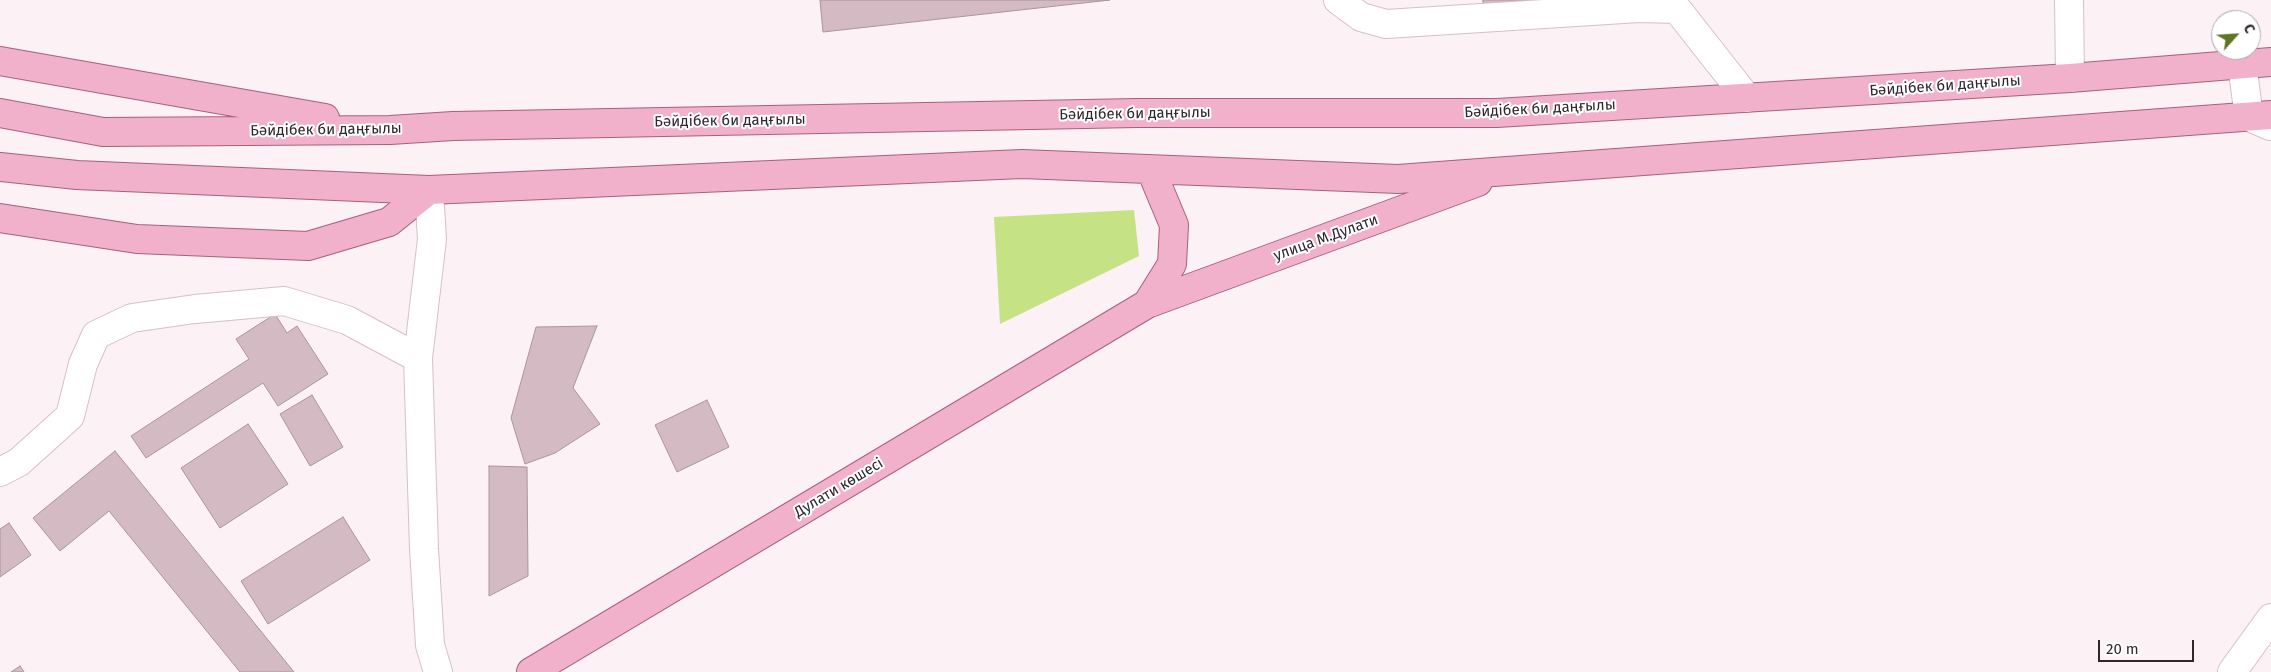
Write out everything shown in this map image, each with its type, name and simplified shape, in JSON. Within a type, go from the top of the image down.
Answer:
[{"type":"main road","points":[[0,61],[390,130]]},
{"type":"main road","name":"Бәйдібек би даңғылы","points":[[0,113],[103,132],[390,130],[453,126],[1127,114],[1496,113],[2070,78],[2271,62]]},
{"type":"main road","points":[[0,167],[77,175],[429,190],[1022,164],[1398,178],[2264,120]]},
{"type":"main road","points":[[1147,304],[1172,264],[1174,225],[1151,170]]},
{"type":"main road","name":"улица М.Дулати","points":[[1147,304],[1506,171]]},
{"type":"main road","points":[[0,218],[137,238],[308,246],[389,222],[429,190]]},
{"type":"main road","name":"Дулати көшесі","points":[[531,672],[1147,304]]},
{"type":"street","points":[[1338,0],[1361,17],[1386,24],[1639,8],[1675,4],[1747,98]]},
{"type":"street","points":[[2069,0],[2070,78]]},
{"type":"street","points":[[2242,64],[2264,120]]},
{"type":"street","points":[[429,190],[432,239],[418,358],[424,549],[430,645],[438,672]]},
{"type":"street","points":[[0,472],[19,462],[70,416],[82,364],[96,335],[132,318],[196,309],[284,301],[347,320],[418,358]]},
{"type":"street","points":[[2232,672],[2271,618]]},
{"type":"green space","points":[[1134,210],[1139,256],[1000,324],[994,217]]},
{"type":"building","points":[[820,0],[1110,0],[823,32]]},
{"type":"building","points":[[1483,0],[1578,0],[1483,9]]},
{"type":"building","points":[[275,314],[287,333],[297,326],[328,374],[278,406],[263,383],[146,458],[131,436],[249,359],[236,339]]},
{"type":"building","points":[[597,326],[573,388],[600,424],[555,453],[525,464],[511,418],[536,327]]},
{"type":"building","points":[[312,395],[343,447],[310,466],[280,414]]},
{"type":"building","points":[[707,400],[729,447],[677,472],[655,425]]},
{"type":"building","points":[[248,424],[288,484],[220,528],[181,468]]},
{"type":"building","points":[[115,451],[294,672],[240,672],[109,511],[60,551],[33,518]]},
{"type":"building","points":[[489,466],[527,467],[528,576],[489,596]]},
{"type":"building","points":[[343,517],[370,560],[268,624],[241,581]]},
{"type":"building","points":[[9,523],[31,555],[0,577],[0,529]]},
{"type":"building","points":[[20,666],[24,672],[11,672]]}]
